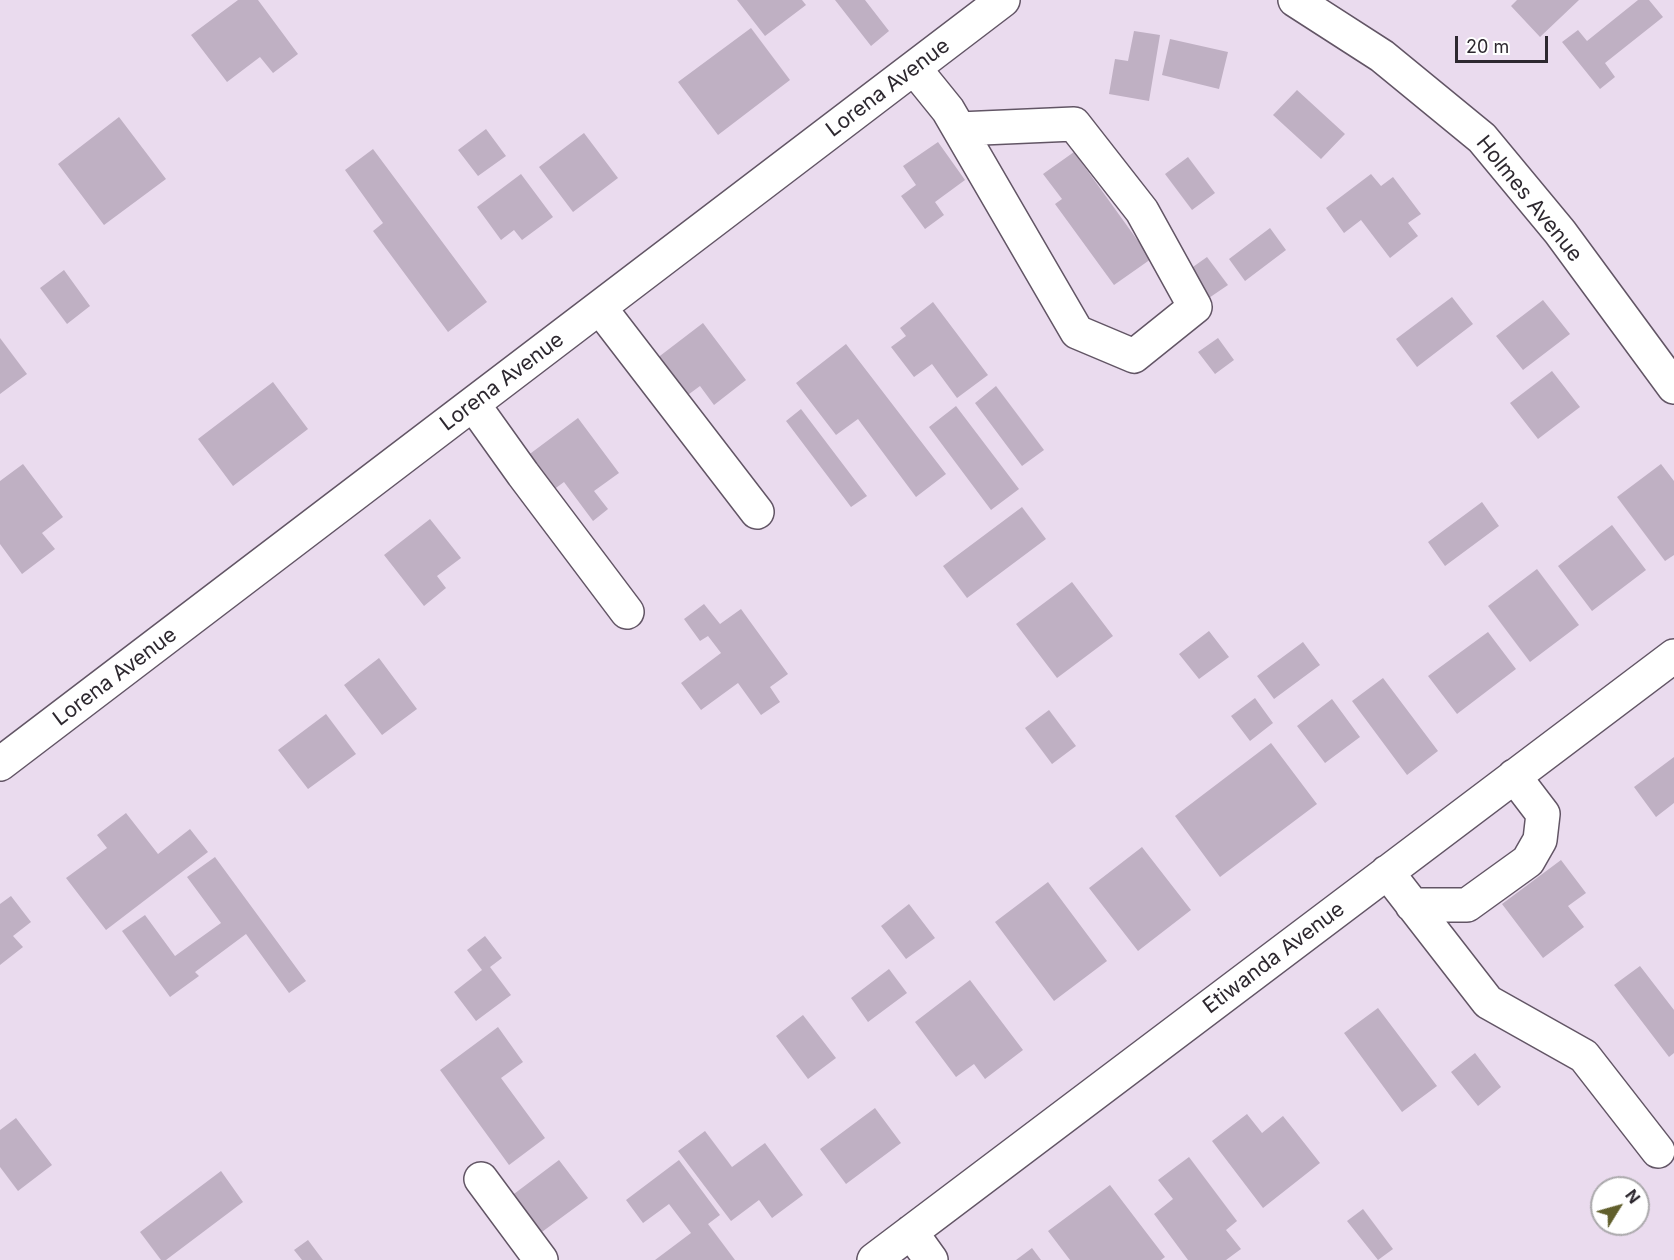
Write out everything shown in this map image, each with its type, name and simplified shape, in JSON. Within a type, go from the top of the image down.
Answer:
[{"type":"street","name":"Lorena Avenue","points":[[0,764],[1003,0]]},
{"type":"street","name":"Holmes Avenue","points":[[1295,0],[1382,56],[1482,138],[1560,232],[1674,387]]},
{"type":"street","points":[[914,68],[948,110],[959,129],[1077,332],[1134,356],[1195,307],[1142,211],[1074,124],[959,129]]},
{"type":"street","points":[[600,308],[757,512]]},
{"type":"street","points":[[473,404],[627,612]]},
{"type":"street","name":"Etiwanda Avenue","points":[[874,1260],[1674,656]]},
{"type":"street","points":[[1412,905],[1467,905],[1528,861],[1540,840],[1543,814],[1514,776]]},
{"type":"street","points":[[1388,872],[1488,1002],[1584,1056],[1658,1152]]},
{"type":"street","points":[[481,1179],[541,1260]]},
{"type":"street","points":[[910,1232],[932,1260]]},
{"type":"building","points":[[238,0],[258,0],[298,54],[273,73],[260,57],[227,82],[191,35]]},
{"type":"building","points":[[737,0],[802,0],[806,5],[765,36]]},
{"type":"building","points":[[835,0],[865,0],[889,31],[871,46]]},
{"type":"building","points":[[1517,0],[1579,0],[1540,37],[1511,6]]},
{"type":"building","points":[[1638,0],[1649,0],[1663,17],[1605,63],[1615,77],[1600,89],[1562,42],[1578,30],[1587,41]]},
{"type":"building","points":[[751,28],[790,80],[718,135],[678,82]]},
{"type":"building","points":[[1134,31],[1160,35],[1149,101],[1109,94],[1115,59],[1128,61]]},
{"type":"building","points":[[1170,39],[1228,52],[1219,89],[1162,75]]},
{"type":"building","points":[[1297,90],[1345,134],[1321,159],[1273,115]]},
{"type":"building","points":[[119,117],[166,179],[104,225],[58,164]]},
{"type":"building","points":[[486,129],[506,156],[478,176],[458,150]]},
{"type":"building","points":[[584,133],[618,178],[573,212],[539,167]]},
{"type":"building","points":[[938,142],[965,180],[935,202],[944,215],[925,229],[901,196],[916,185],[903,166]]},
{"type":"building","points":[[373,149],[487,302],[448,332],[373,231],[383,223],[345,170]]},
{"type":"building","points":[[1074,152],[1151,259],[1114,285],[1055,204],[1062,199],[1043,174]]},
{"type":"building","points":[[1188,157],[1215,193],[1192,210],[1165,174]]},
{"type":"building","points":[[521,174],[553,217],[522,240],[514,230],[501,240],[477,207]]},
{"type":"building","points":[[1371,174],[1381,186],[1393,177],[1421,214],[1408,223],[1418,236],[1390,258],[1361,220],[1344,233],[1326,208]]},
{"type":"building","points":[[1270,228],[1286,250],[1245,281],[1229,259]]},
{"type":"building","points":[[1207,257],[1228,285],[1203,302],[1183,274]]},
{"type":"building","points":[[64,270],[90,306],[67,324],[40,288]]},
{"type":"building","points":[[1452,297],[1473,324],[1417,367],[1396,339]]},
{"type":"building","points":[[1543,300],[1570,334],[1523,370],[1496,336]]},
{"type":"building","points":[[933,302],[988,375],[957,398],[932,364],[914,377],[891,347],[906,336],[900,328]]},
{"type":"building","points":[[703,323],[746,380],[714,405],[700,386],[681,400],[652,362]]},
{"type":"building","points":[[0,338],[27,374],[0,394]]},
{"type":"building","points":[[1218,338],[1234,360],[1215,374],[1198,352]]},
{"type":"building","points":[[846,344],[946,474],[916,497],[858,419],[836,435],[796,383]]},
{"type":"building","points":[[1552,371],[1580,407],[1538,439],[1510,403]]},
{"type":"building","points":[[273,382],[308,429],[233,486],[198,439]]},
{"type":"building","points":[[996,386],[1044,450],[1022,466],[975,403]]},
{"type":"building","points":[[956,406],[1019,489],[991,510],[929,427]]},
{"type":"building","points":[[801,409],[867,496],[851,507],[786,421]]},
{"type":"building","points":[[578,418],[619,473],[594,491],[608,509],[593,521],[564,482],[549,493],[523,459]]},
{"type":"building","points":[[23,464],[63,517],[42,533],[55,549],[22,574],[0,544],[0,481]]},
{"type":"building","points":[[1661,464],[1674,481],[1674,555],[1665,561],[1617,497]]},
{"type":"building","points":[[1482,502],[1499,526],[1445,566],[1428,542]]},
{"type":"building","points":[[1022,507],[1046,539],[967,598],[943,566]]},
{"type":"building","points":[[430,519],[461,558],[437,576],[446,588],[424,606],[384,555]]},
{"type":"building","points":[[1612,525],[1646,570],[1592,611],[1558,566]]},
{"type":"building","points":[[1537,569],[1579,625],[1530,662],[1488,606]]},
{"type":"building","points":[[1072,582],[1113,636],[1057,678],[1016,624]]},
{"type":"building","points":[[704,604],[720,624],[741,609],[788,674],[770,687],[780,702],[761,715],[738,683],[701,710],[681,683],[721,653],[708,636],[700,641],[684,619]]},
{"type":"building","points":[[1209,631],[1229,657],[1199,679],[1179,654]]},
{"type":"building","points":[[1488,632],[1516,669],[1457,714],[1428,676]]},
{"type":"building","points":[[1303,642],[1320,665],[1274,699],[1257,676]]},
{"type":"building","points":[[379,658],[417,709],[382,735],[344,685]]},
{"type":"building","points":[[1383,678],[1438,751],[1407,775],[1352,701]]},
{"type":"building","points":[[1255,698],[1273,723],[1250,741],[1231,716]]},
{"type":"building","points":[[1332,699],[1360,737],[1325,763],[1297,726]]},
{"type":"building","points":[[1049,710],[1076,746],[1052,764],[1025,728]]},
{"type":"building","points":[[326,714],[356,754],[308,789],[278,750]]},
{"type":"building","points":[[1271,743],[1317,804],[1220,877],[1175,816]]},
{"type":"building","points":[[1674,757],[1674,803],[1656,817],[1634,787]]},
{"type":"building","points":[[126,813],[158,854],[190,829],[208,852],[106,930],[66,878],[107,848],[97,835]]},
{"type":"building","points":[[1142,847],[1191,910],[1138,951],[1089,888]]},
{"type":"building","points":[[215,857],[306,981],[289,993],[246,934],[195,972],[199,976],[170,997],[122,931],[145,915],[175,956],[221,923],[187,877]]},
{"type":"building","points":[[1561,860],[1586,893],[1568,906],[1584,927],[1543,958],[1502,904]]},
{"type":"building","points":[[1048,882],[1107,961],[1054,1001],[995,922]]},
{"type":"building","points":[[11,896],[31,922],[13,936],[23,947],[0,965],[0,904]]},
{"type":"building","points":[[909,904],[935,938],[906,959],[881,926]]},
{"type":"building","points":[[485,936],[502,958],[490,967],[511,995],[476,1021],[454,992],[482,970],[467,950]]},
{"type":"building","points":[[1640,966],[1674,1010],[1674,1053],[1669,1057],[1614,985]]},
{"type":"building","points":[[889,969],[907,993],[868,1022],[851,998]]},
{"type":"building","points":[[970,980],[1023,1050],[985,1079],[974,1064],[956,1077],[915,1022]]},
{"type":"building","points":[[1378,1008],[1437,1086],[1402,1112],[1344,1033]]},
{"type":"building","points":[[803,1015],[836,1058],[808,1079],[776,1036]]},
{"type":"building","points":[[498,1027],[523,1062],[501,1078],[545,1138],[509,1165],[440,1070]]},
{"type":"building","points":[[1475,1053],[1501,1087],[1478,1106],[1451,1072]]},
{"type":"building","points":[[875,1108],[901,1143],[846,1184],[820,1149]]},
{"type":"building","points":[[1247,1114],[1262,1133],[1283,1116],[1320,1163],[1263,1208],[1212,1141]]},
{"type":"building","points":[[16,1118],[52,1165],[18,1191],[0,1167],[0,1130]]},
{"type":"building","points":[[705,1131],[732,1167],[765,1143],[803,1195],[772,1218],[759,1200],[731,1221],[678,1151]]},
{"type":"building","points":[[1189,1157],[1237,1221],[1226,1230],[1241,1249],[1226,1260],[1188,1260],[1154,1214],[1173,1199],[1158,1180]]},
{"type":"building","points":[[559,1160],[588,1198],[531,1240],[502,1203]]},
{"type":"building","points":[[679,1160],[720,1215],[708,1224],[735,1260],[655,1260],[691,1233],[669,1204],[643,1223],[626,1200]]},
{"type":"building","points":[[221,1171],[243,1202],[166,1260],[161,1260],[140,1232]]},
{"type":"building","points":[[1110,1185],[1165,1257],[1161,1260],[1070,1260],[1048,1231]]},
{"type":"building","points":[[1363,1209],[1393,1249],[1378,1260],[1347,1221]]},
{"type":"building","points":[[308,1240],[323,1260],[302,1260],[294,1250]]},
{"type":"building","points":[[1032,1248],[1041,1260],[1016,1260]]}]
